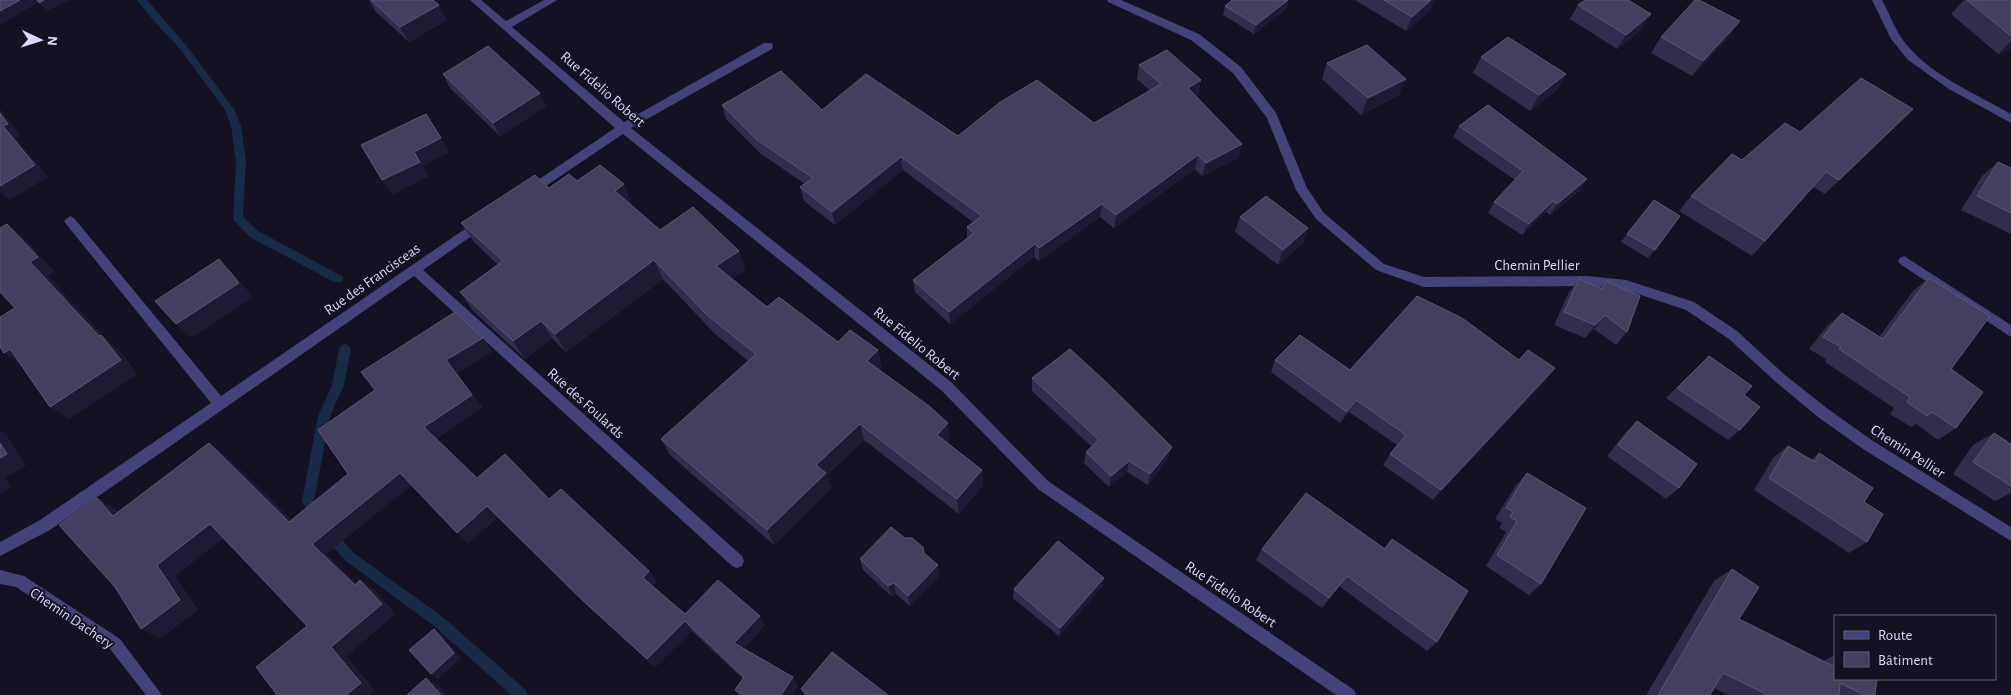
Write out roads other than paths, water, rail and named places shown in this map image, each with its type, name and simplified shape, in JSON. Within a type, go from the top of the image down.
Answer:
[{"type":"street","name":"Rue Fidelio Robert","points":[[475,0],[623,128],[946,386],[1043,485],[1349,695]]},
{"type":"street","points":[[505,26],[552,0]]},
{"type":"street","name":"Chemin Pellier","points":[[1112,0],[1195,37],[1237,70],[1272,116],[1302,190],[1320,216],[1380,267],[1424,282],[1588,281],[1626,285],[1690,306],[1733,335],[1781,379],[1860,440],[2011,535]]},
{"type":"street","points":[[1877,0],[1890,30],[1902,48],[1922,67],[2011,119]]},
{"type":"street","points":[[518,199],[623,128],[768,46]]},
{"type":"street","name":"Rue des Francisceas","points":[[0,549],[45,526],[494,215]]},
{"type":"street","points":[[70,222],[220,404]]},
{"type":"street","points":[[1904,261],[2011,332]]},
{"type":"street","name":"Rue des Foulards","points":[[414,269],[736,561]]},
{"type":"street","name":"Chemin Dachery","points":[[0,577],[19,582],[114,644],[154,695]]},
{"type":"waterway","points":[[142,0],[183,47],[229,109],[236,126],[241,161],[238,218],[254,234],[338,279]]},
{"type":"waterway","points":[[317,518],[308,501],[324,416],[338,385],[345,349]]},
{"type":"waterway","points":[[328,533],[350,557],[439,622],[521,695]]}]
